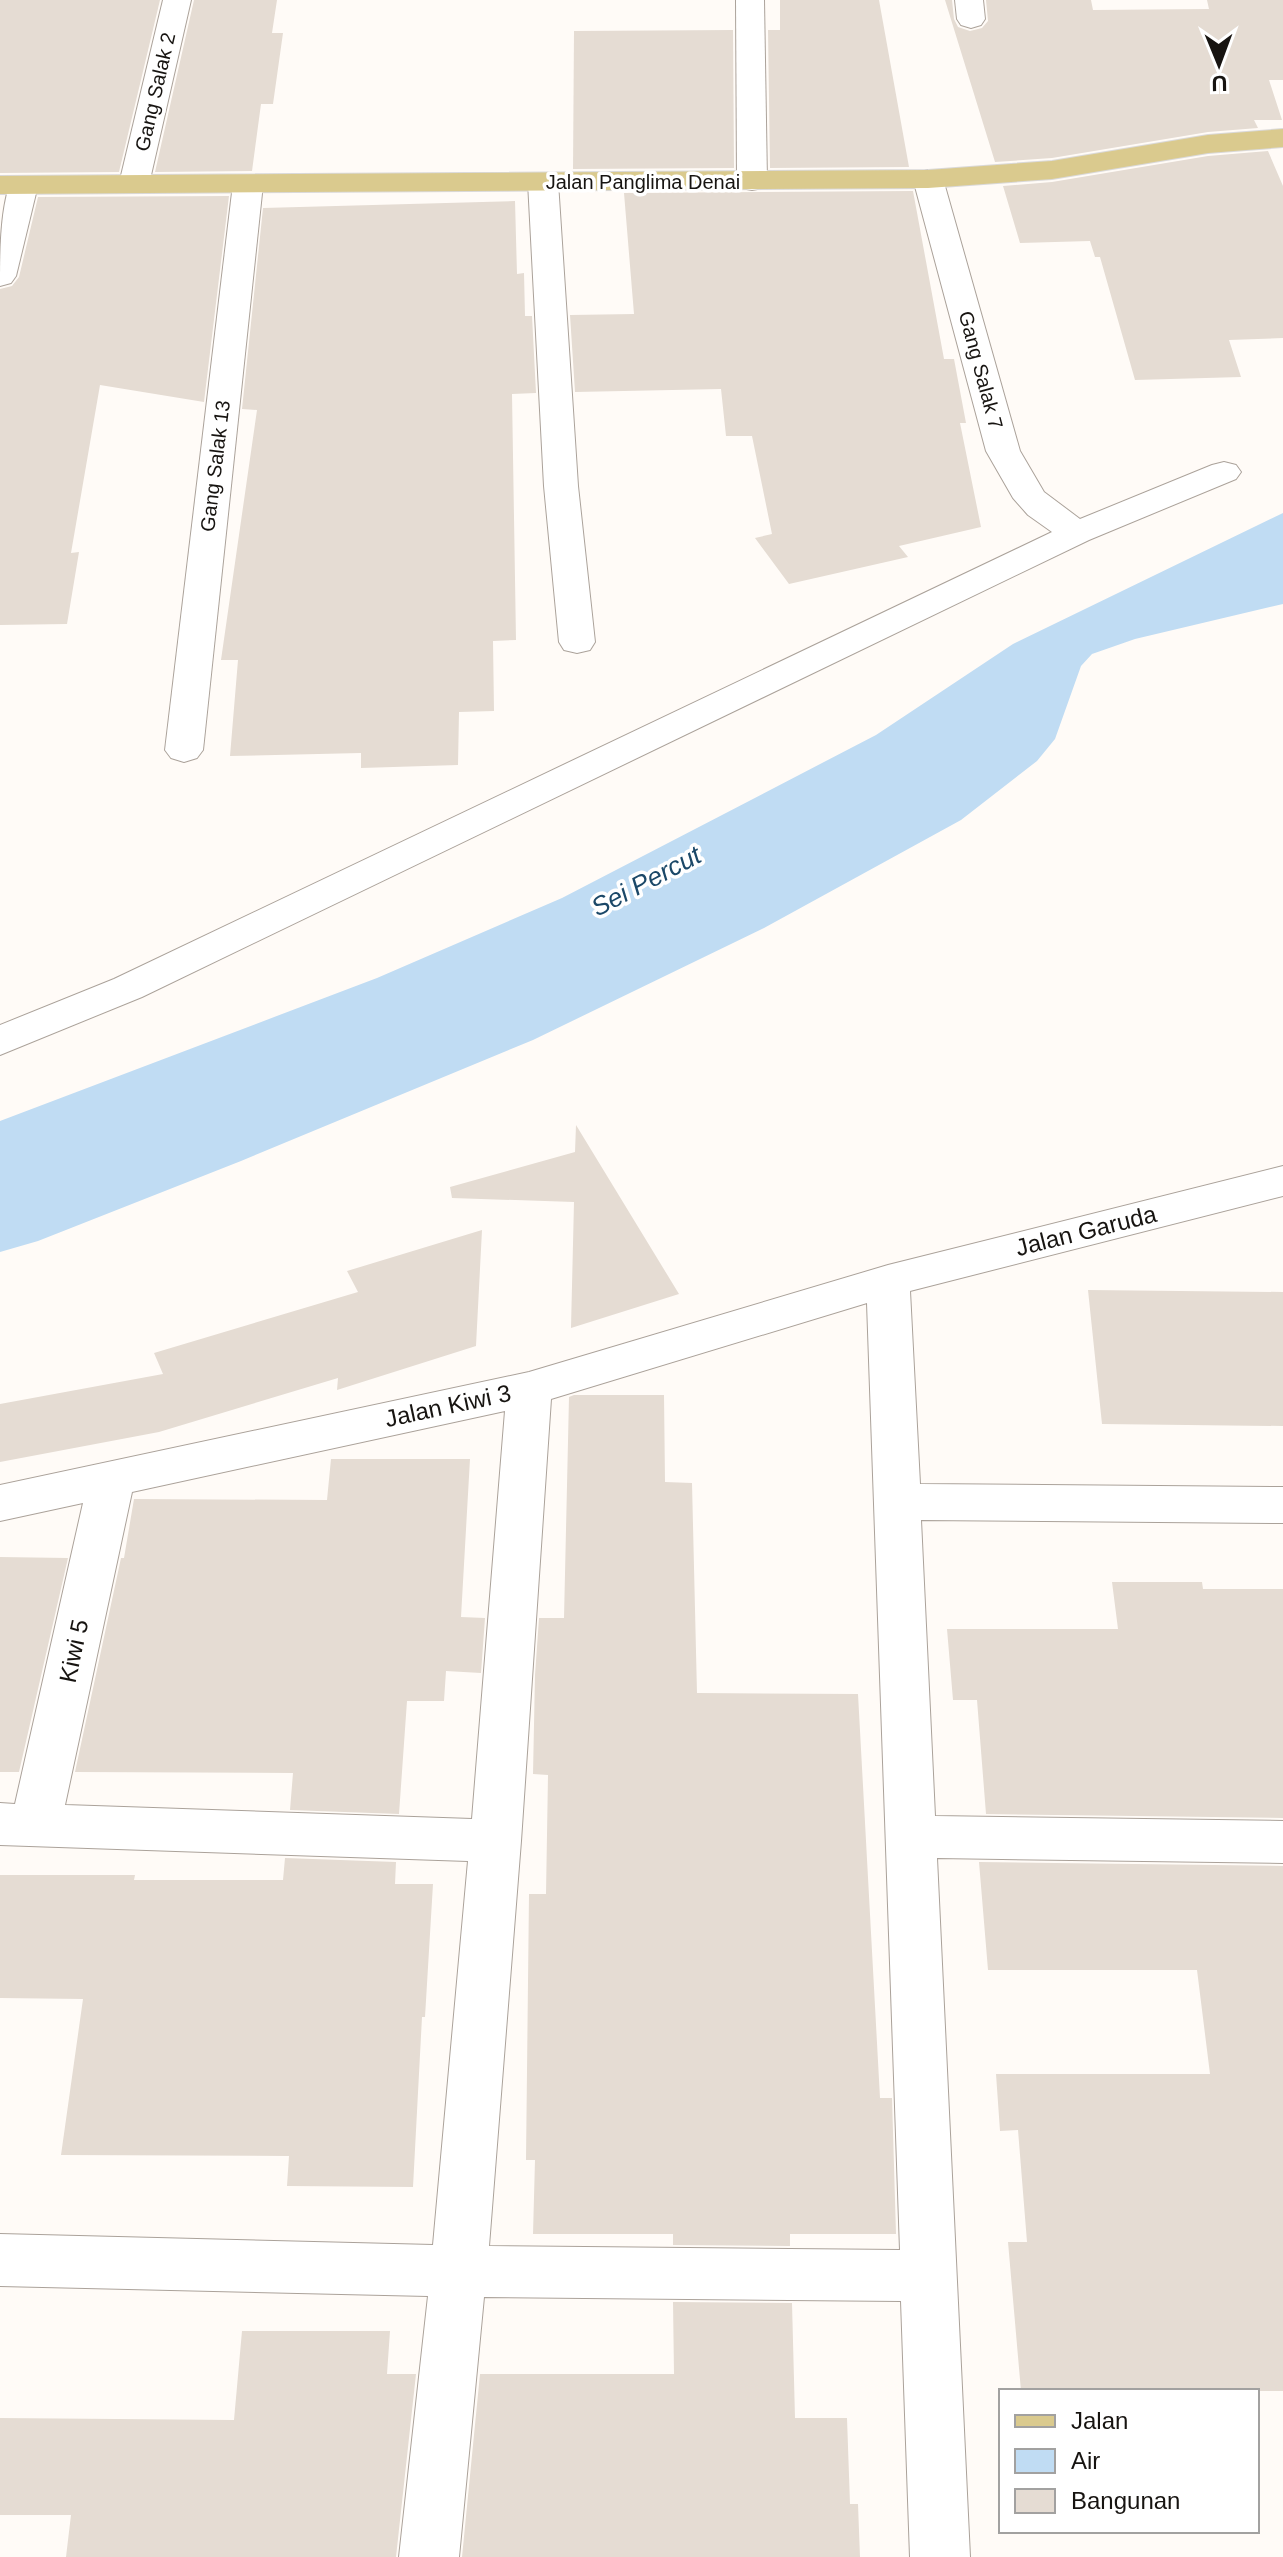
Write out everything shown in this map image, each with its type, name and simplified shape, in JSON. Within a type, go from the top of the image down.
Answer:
[{"type":"main road","name":"Jalan Panglima Denai","points":[[12,185],[928,179],[1052,170],[1208,144],[1283,138]]},
{"type":"street","name":"Gang Salak 2","points":[[134,184],[177,0]]},
{"type":"street","points":[[750,0],[752,181]]},
{"type":"street","name":"Gang Salak 7","points":[[928,179],[1003,451],[1032,503],[1077,533]]},
{"type":"street","points":[[543,182],[561,486],[577,642]]},
{"type":"street","name":"Gang Salak 13","points":[[184,750],[248,184]]},
{"type":"street","points":[[0,276],[12,185]]},
{"type":"street","points":[[0,1041],[142,982],[1077,533],[1224,472]]},
{"type":"street","name":"Jalan Garuda","points":[[888,1281],[1283,1181]]},
{"type":"street","points":[[888,1281],[940,2557]]},
{"type":"street","name":"Jalan Kiwi 3","points":[[0,1503],[529,1389],[888,1281]]},
{"type":"street","points":[[429,2557],[460,2271],[529,1389]]},
{"type":"street","name":"Kiwi 5","points":[[18,1824],[112,1478]]},
{"type":"street","points":[[897,1502],[1283,1505]]},
{"type":"street","points":[[18,1824],[496,1841]]},
{"type":"street","points":[[911,1837],[1283,1842]]},
{"type":"street","points":[[0,2260],[460,2271],[929,2276]]},
{"type":"water","name":"Sei Percut","points":[[1283,513],[1283,604],[1135,639],[1092,654],[1081,666],[1055,739],[1037,761],[961,820],[764,928],[533,1040],[241,1161],[38,1241],[0,1252],[0,1121],[377,978],[562,898],[876,735],[1013,644]]},
{"type":"building","points":[[0,0],[160,0],[119,172],[0,173]]},
{"type":"building","points":[[194,0],[277,0],[272,33],[283,33],[273,104],[261,104],[252,171],[155,172]]},
{"type":"building","points":[[780,0],[879,0],[909,167],[770,168],[768,30],[780,30]]},
{"type":"building","points":[[945,0],[952,0],[958,27],[970,31],[982,28],[988,21],[986,0],[1091,0],[1093,10],[1209,9],[1207,0],[1283,0],[1283,80],[1269,80],[1282,120],[1254,120],[1258,128],[1208,132],[1052,158],[995,162]]},
{"type":"building","points":[[733,30],[734,168],[573,169],[574,31]]},
{"type":"building","points":[[1268,151],[1283,186],[1283,338],[1229,340],[1241,377],[1135,380],[1100,257],[1095,257],[1090,241],[1020,243],[1003,186],[1052,182],[1208,156]]},
{"type":"building","points":[[913,191],[944,359],[954,359],[966,423],[960,423],[981,527],[899,546],[908,557],[789,584],[755,538],[772,534],[752,436],[726,436],[721,389],[575,392],[570,315],[634,314],[624,193]]},
{"type":"building","points":[[229,196],[204,402],[100,385],[71,553],[79,552],[67,624],[0,625],[0,289],[12,286],[19,277],[38,197]]},
{"type":"building","points":[[515,201],[517,274],[524,273],[525,316],[532,316],[536,393],[512,394],[516,640],[493,641],[494,711],[459,712],[458,765],[361,768],[361,753],[230,756],[238,660],[221,660],[257,410],[242,409],[263,208]]},
{"type":"building","points":[[576,1125],[679,1294],[571,1328],[574,1202],[452,1198],[450,1187],[575,1152]]},
{"type":"building","points":[[482,1230],[476,1346],[337,1390],[338,1378],[159,1432],[0,1462],[0,1404],[163,1374],[154,1353],[358,1292],[347,1271]]},
{"type":"building","points":[[1088,1290],[1283,1292],[1283,1426],[1102,1424]]},
{"type":"building","points":[[664,1395],[665,1482],[692,1483],[697,1693],[858,1694],[880,2098],[892,2098],[896,2234],[790,2234],[790,2246],[673,2245],[673,2234],[533,2234],[535,2160],[526,2160],[529,1894],[546,1894],[548,1775],[533,1774],[535,1675],[539,1618],[564,1618],[569,1397]]},
{"type":"building","points":[[331,1459],[470,1459],[461,1617],[485,1618],[481,1673],[446,1671],[444,1701],[407,1701],[399,1814],[290,1810],[293,1773],[75,1772],[121,1558],[124,1558],[134,1499],[327,1500]]},
{"type":"building","points":[[0,1557],[68,1558],[19,1772],[0,1772]]},
{"type":"building","points":[[1112,1582],[1202,1582],[1203,1589],[1283,1589],[1283,1818],[986,1814],[977,1700],[953,1700],[947,1629],[1118,1629]]},
{"type":"building","points":[[285,1858],[396,1862],[395,1884],[433,1884],[413,2187],[287,2186],[289,2156],[61,2155],[83,1999],[0,1998],[0,1875],[135,1875],[134,1880],[283,1880]]},
{"type":"building","points":[[979,1862],[1283,1866],[1283,2391],[1021,2389],[1008,2242],[1027,2242],[1018,2130],[1000,2131],[996,2074],[1210,2074],[1197,1970],[988,1970]]},
{"type":"building","points":[[673,2302],[792,2303],[795,2418],[847,2418],[850,2504],[858,2504],[860,2557],[462,2557],[480,2374],[674,2374]]},
{"type":"building","points":[[242,2331],[390,2331],[387,2374],[416,2374],[396,2557],[66,2557],[71,2515],[0,2515],[0,2418],[234,2420]]}]
